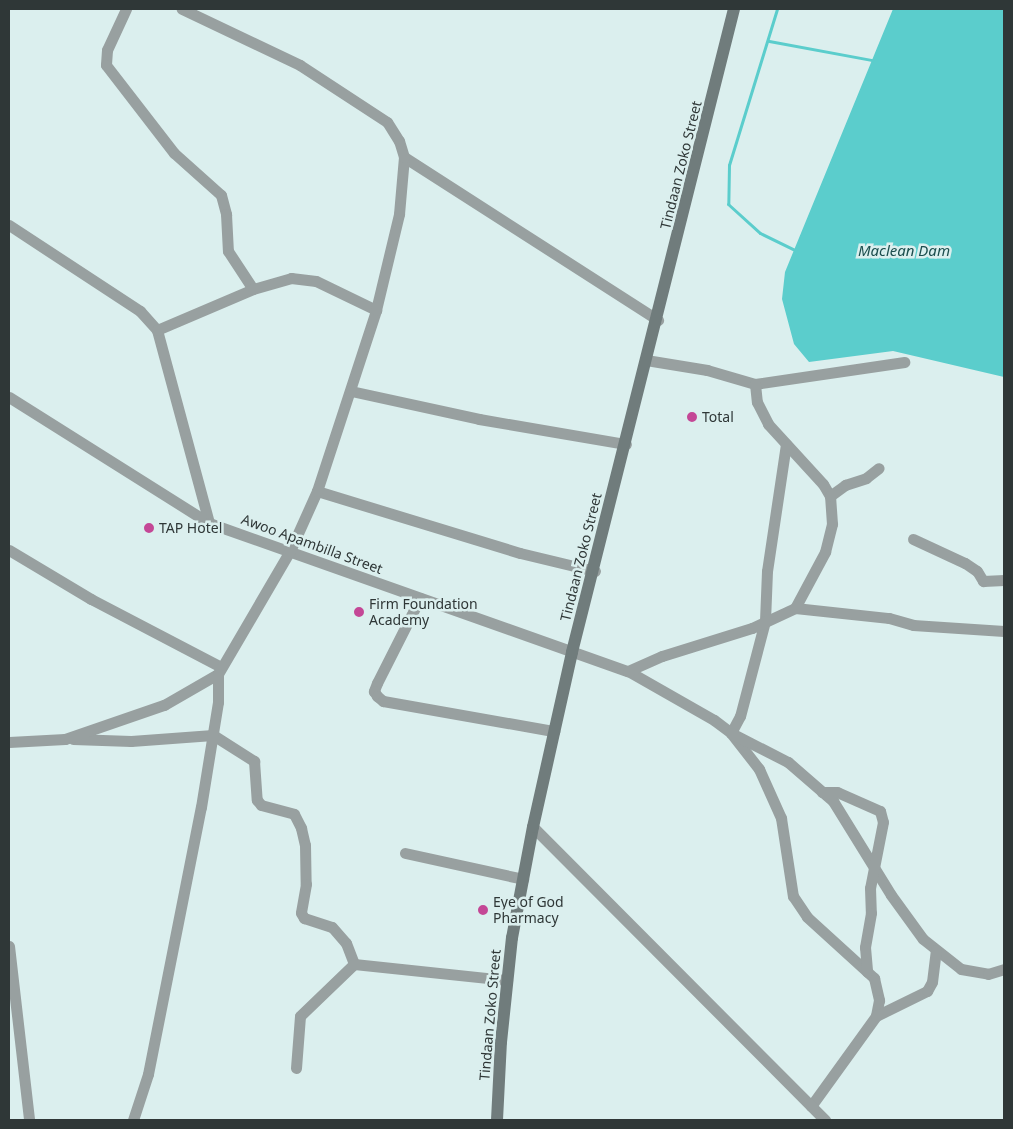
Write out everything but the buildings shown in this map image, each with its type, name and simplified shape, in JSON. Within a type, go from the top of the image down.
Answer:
[{"type":"main road","name":"Tindaan Zoko Street","points":[[497,1120],[507,980],[533,827],[572,652],[646,360],[658,320],[734,9]]},
{"type":"street","points":[[126,9],[107,50],[106,65],[174,153],[221,196],[226,214],[228,252],[253,289]]},
{"type":"street","points":[[133,1120],[148,1074],[214,735],[219,670],[290,551],[317,492],[352,391],[376,310],[404,186],[404,157],[399,141],[387,122],[300,65],[182,9]]},
{"type":"street","points":[[404,157],[658,320]]},
{"type":"street","points":[[9,226],[140,311],[157,330],[209,523]]},
{"type":"street","points":[[157,330],[253,289],[291,278],[316,281],[376,310]]},
{"type":"street","points":[[646,360],[707,370],[755,384],[904,362]]},
{"type":"street","points":[[755,384],[757,402],[768,424],[823,484],[830,496],[832,524],[825,552],[795,608]]},
{"type":"street","points":[[352,391],[479,419],[626,444]]},
{"type":"street","name":"Awoo Apambilla Street","points":[[9,397],[209,523],[628,671],[714,720],[731,733]]},
{"type":"street","points":[[731,733],[740,716],[765,621],[767,570],[786,444]]},
{"type":"street","points":[[830,496],[844,485],[866,478],[879,468]]},
{"type":"street","points":[[317,492],[520,553],[594,571]]},
{"type":"street","points":[[913,539],[965,563],[977,572],[983,581],[1004,580]]},
{"type":"street","points":[[9,550],[91,599],[219,670]]},
{"type":"street","points":[[420,598],[377,683],[374,691],[377,696],[383,701],[554,731]]},
{"type":"street","points":[[628,671],[662,656],[720,640],[795,608],[889,618],[913,625],[932,624],[1004,631]]},
{"type":"street","points":[[65,738],[164,705],[219,670]]},
{"type":"street","points":[[731,733],[788,762],[833,801],[923,939],[961,969],[988,974],[1004,970]]},
{"type":"street","points":[[731,733],[759,769],[781,818],[793,896],[807,917],[874,978],[879,1000],[876,1016],[811,1106]]},
{"type":"street","points":[[9,742],[65,738],[131,741],[214,735],[254,760],[257,800],[261,805],[294,814],[299,820],[305,845],[306,884],[301,912],[304,918],[332,927],[346,944],[354,964]]},
{"type":"street","points":[[822,792],[838,792],[880,811],[883,822],[873,865],[870,926],[865,947],[867,972]]},
{"type":"street","points":[[533,827],[825,1120]]},
{"type":"street","points":[[406,853],[523,879]]},
{"type":"street","points":[[9,946],[29,1120]]},
{"type":"street","points":[[876,1016],[927,991],[932,982],[936,950]]},
{"type":"street","points":[[296,1068],[300,1016],[354,964],[507,980]]},
{"type":"water","name":"Maclean Dam","points":[[893,9],[1004,9],[1004,377],[893,351],[809,362],[794,344],[782,299],[785,272]]},
{"type":"waterway","points":[[777,9],[729,165],[728,204],[760,233],[795,250]]},
{"type":"waterway","points":[[769,41],[872,60]]},
{"type":"place","name":"Total","points":[[692,417]]},
{"type":"place","name":"TAP Hotel","points":[[149,528]]},
{"type":"place","name":"Firm Foundation Academy","points":[[359,612]]},
{"type":"place","name":"Eye of God Pharmacy","points":[[483,910]]}]
